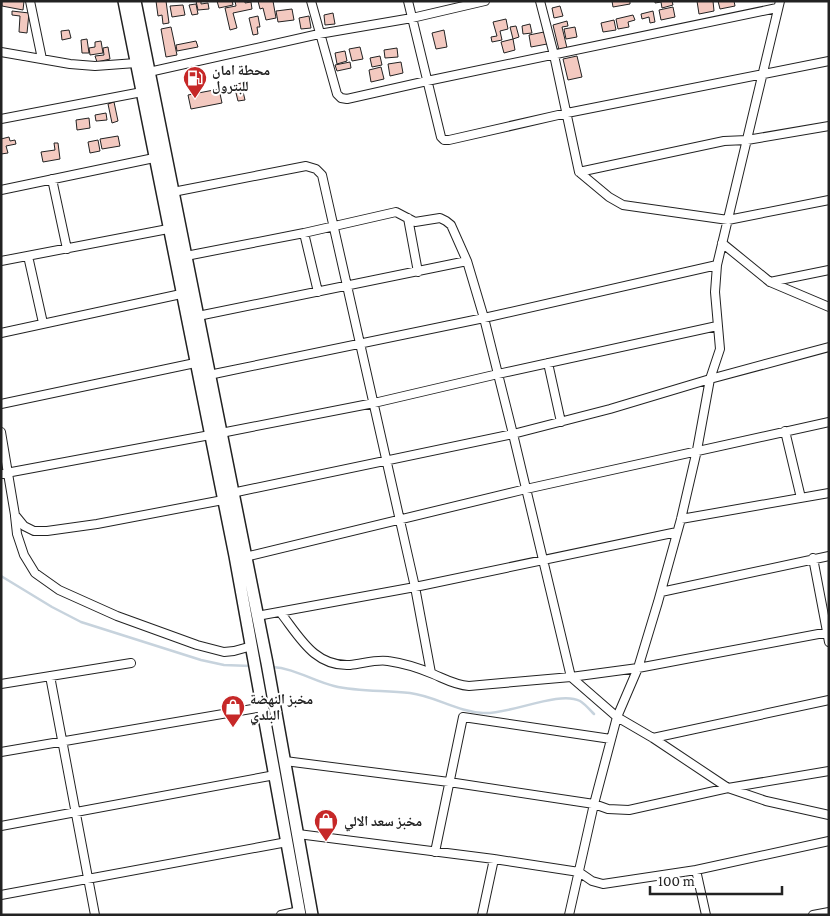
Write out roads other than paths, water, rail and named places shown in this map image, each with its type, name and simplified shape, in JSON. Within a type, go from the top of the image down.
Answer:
[{"type":"main road","points":[[124,1],[195,363],[215,434],[228,496],[252,646],[300,913]]},
{"type":"main road","points":[[135,1],[209,375],[215,434]]},
{"type":"main road","points":[[228,496],[245,557],[268,663],[312,915]]},
{"type":"street","points":[[30,1],[42,59]]},
{"type":"street","points":[[311,1],[319,34],[338,94],[341,98],[347,99],[778,5],[748,140],[717,265],[715,292],[720,349],[710,379],[697,450],[661,592],[638,668],[617,717],[594,804],[569,915]]},
{"type":"street","points":[[408,1],[441,137],[444,140],[829,61]]},
{"type":"street","points":[[149,72],[319,34],[412,18],[485,1]]},
{"type":"street","points":[[540,1],[554,55],[579,172],[609,197],[623,205],[728,220],[829,200]]},
{"type":"street","points":[[1,52],[95,66],[136,64]]},
{"type":"street","points":[[1,119],[142,92]]},
{"type":"street","points":[[579,172],[724,141],[748,140],[829,126]]},
{"type":"street","points":[[1,190],[154,158]]},
{"type":"street","points":[[173,192],[306,166],[316,169],[322,175],[388,462],[431,673]]},
{"type":"street","points":[[52,179],[67,249]]},
{"type":"street","points":[[186,256],[304,233],[396,212],[415,222],[440,218],[451,225],[467,261],[484,318],[571,677],[617,717],[653,738],[728,788],[766,802],[829,815]]},
{"type":"street","points":[[408,218],[418,272]]},
{"type":"street","points":[[1,261],[168,228]]},
{"type":"street","points":[[304,233],[318,292]]},
{"type":"street","points":[[722,243],[770,282],[829,307]]},
{"type":"street","points":[[28,256],[43,322]]},
{"type":"street","points":[[198,316],[467,261]]},
{"type":"street","points":[[209,375],[484,318],[717,265]]},
{"type":"street","points":[[770,282],[829,270]]},
{"type":"street","points":[[1,333],[43,322],[181,294]]},
{"type":"street","points":[[5,473],[374,403],[717,326]]},
{"type":"street","points":[[15,515],[24,526],[34,531],[47,532],[97,524],[513,434],[610,409],[710,379],[829,347]]},
{"type":"street","points":[[1,404],[195,363]]},
{"type":"street","points":[[548,363],[562,422]]},
{"type":"street","points":[[245,557],[526,489],[829,422]]},
{"type":"street","points":[[785,431],[801,498]]},
{"type":"street","points":[[1,432],[5,473],[15,515],[17,534],[24,555],[35,573],[59,590],[117,616],[197,645],[224,652],[252,646]]},
{"type":"street","points":[[681,519],[829,493]]},
{"type":"street","points":[[257,616],[542,562],[677,532]]},
{"type":"street","points":[[661,592],[829,556]]},
{"type":"street","points":[[813,558],[829,642]]},
{"type":"street","points":[[280,612],[306,647],[324,660],[335,664],[349,665],[380,660],[388,661],[431,673],[458,685],[469,686],[571,677],[638,668],[828,632]]},
{"type":"street","points":[[1,684],[131,663]]},
{"type":"street","points":[[50,676],[96,915]]},
{"type":"street","points":[[653,738],[829,700]]},
{"type":"street","points":[[1,752],[263,708]]},
{"type":"street","points":[[435,852],[462,717],[611,739]]},
{"type":"street","points":[[285,761],[449,782],[594,804],[608,809],[629,810],[728,788],[829,771]]},
{"type":"street","points":[[1,826],[275,775]]},
{"type":"street","points":[[298,834],[579,872],[592,881],[604,884],[696,870],[829,841]]},
{"type":"street","points":[[1,895],[287,842]]},
{"type":"street","points":[[482,915],[494,859]]},
{"type":"street","points":[[696,870],[706,915]]},
{"type":"street","points":[[813,915],[829,912]]},
{"type":"street","points":[[281,915],[300,913]]},
{"type":"waterway","points":[[1,576],[81,622],[201,660],[224,665],[251,666]]},
{"type":"waterway","points":[[272,667],[296,672],[334,686],[410,693],[474,712],[494,713],[547,700],[571,698],[582,702],[594,714]]},
{"type":"place","name":"محطة امان للبترول","points":[[195,99]]},
{"type":"place","name":"مخبز النهضة البلدي","points":[[233,728]]},
{"type":"place","name":"مخبز سعد الالي","points":[[326,842]]}]
